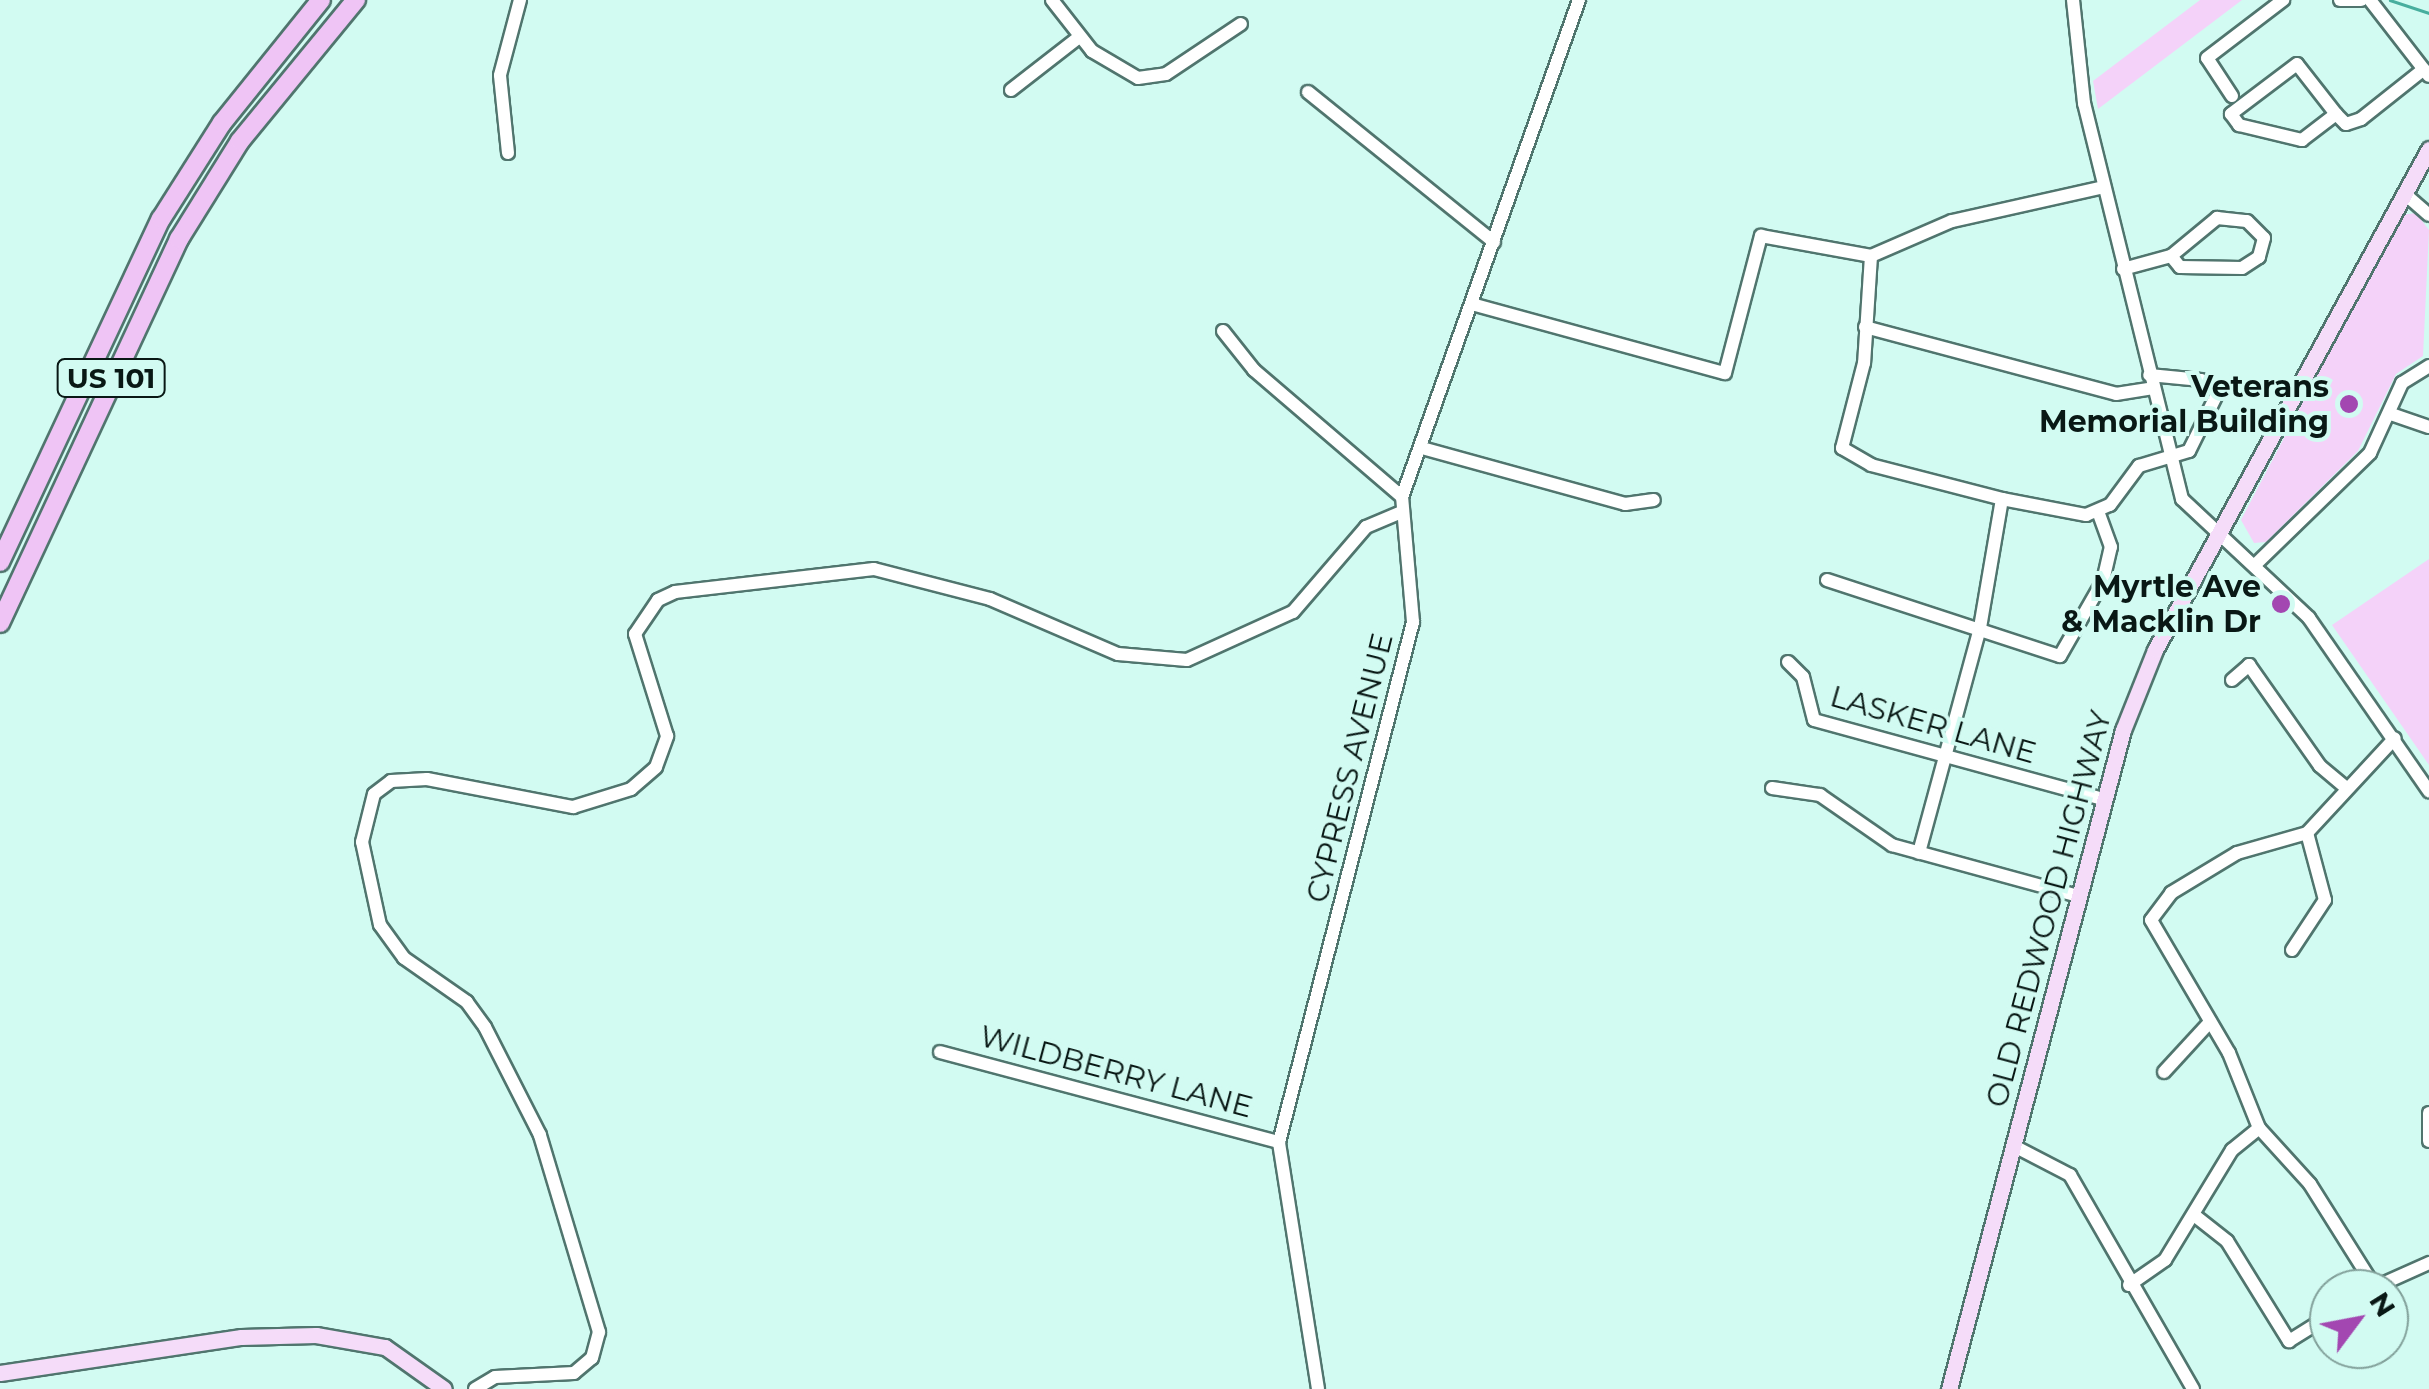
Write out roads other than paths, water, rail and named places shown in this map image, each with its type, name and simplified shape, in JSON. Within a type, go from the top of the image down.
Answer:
[{"type":"highway","name":"US 101","points":[[0,562],[136,264],[222,122],[320,0]]},
{"type":"highway","name":"US 101","points":[[0,624],[179,238],[262,111],[356,0]]},
{"type":"highway","points":[[178,173],[222,122]]},
{"type":"highway","points":[[0,550],[38,449]]},
{"type":"main road","name":"OLD REDWOOD HIGHWAY","points":[[1949,1389],[2075,895],[2102,799],[2154,650],[2429,148]]},
{"type":"main road","points":[[0,1373],[241,1336],[316,1336],[385,1347],[444,1389]]},
{"type":"street","points":[[508,153],[500,75],[520,0]]},
{"type":"street","points":[[1052,0],[1080,38],[1149,78],[1241,24]]},
{"type":"street","name":"CYPRESS AVENUE","points":[[1318,1389],[1280,1142],[1413,622],[1399,513],[1402,498],[1579,0]]},
{"type":"street","points":[[2073,0],[2104,187],[2182,499],[2218,534],[2257,562],[2334,648],[2429,792]]},
{"type":"street","points":[[2232,96],[2207,58],[2283,0]]},
{"type":"street","points":[[2340,0],[2360,0]]},
{"type":"street","points":[[2336,114],[2302,140],[2239,125],[2231,114],[2297,64],[2346,124],[2360,120],[2426,73],[2370,0]]},
{"type":"street","points":[[1011,90],[1080,38]]},
{"type":"street","points":[[1308,92],[1494,242]]},
{"type":"street","points":[[1472,304],[1724,373],[1761,236],[1870,256],[1952,221],[2104,187]]},
{"type":"street","points":[[2406,195],[2429,215]]},
{"type":"street","points":[[2123,269],[2171,256],[2217,218],[2247,221],[2264,238],[2259,257],[2242,268],[2180,267],[2171,256]]},
{"type":"street","points":[[1864,327],[2116,394],[2151,382],[2200,380],[2220,398],[2199,440],[2169,459],[2138,466],[2098,512],[2060,514],[1848,456],[1870,256]]},
{"type":"street","points":[[1223,331],[1254,370],[1402,498]]},
{"type":"street","points":[[2257,562],[2363,460],[2414,372],[2429,366]]},
{"type":"street","points":[[2391,414],[2429,427]]},
{"type":"street","points":[[1422,448],[1625,504],[1654,500]]},
{"type":"street","points":[[1920,853],[1980,628],[1994,564],[2002,499]]},
{"type":"street","points":[[1827,580],[2060,656],[2103,581],[2112,546],[2098,512]]},
{"type":"street","points":[[475,1389],[495,1377],[574,1373],[592,1358],[598,1332],[540,1135],[500,1055],[467,1002],[404,958],[380,925],[362,842],[374,794],[412,778],[574,806],[631,790],[656,767],[666,736],[635,634],[658,600],[675,592],[874,569],[990,600],[1118,654],[1188,660],[1293,612],[1366,527],[1399,513]]},
{"type":"street","name":"LASKER LANE","points":[[1788,662],[1803,677],[1814,720],[2102,799]]},
{"type":"street","points":[[2232,680],[2249,665],[2320,766],[2344,786]]},
{"type":"street","points":[[2362,1269],[2310,1184],[2259,1128],[2210,1022],[2151,920],[2171,893],[2237,853],[2308,833],[2344,786],[2395,738]]},
{"type":"street","points":[[1772,788],[1820,794],[1880,841],[2075,895]]},
{"type":"street","points":[[2292,950],[2325,900],[2308,833]]},
{"type":"street","points":[[2164,1072],[2210,1022]]},
{"type":"street","name":"WILDBERRY LANE","points":[[940,1052],[1280,1142]]},
{"type":"street","points":[[2429,1113],[2429,1141]]},
{"type":"street","points":[[2129,1285],[2165,1260],[2232,1150],[2259,1128]]},
{"type":"street","points":[[2014,1146],[2070,1175],[2129,1285],[2193,1389]]},
{"type":"street","points":[[2194,1214],[2227,1241],[2289,1341],[2309,1328]]},
{"type":"waterway","points":[[2390,0],[2429,13]]},
{"type":"place","name":"Veterans Memorial Building","points":[[2349,404]]},
{"type":"place","name":"Myrtle Ave & Macklin Dr","points":[[2281,604]]}]
